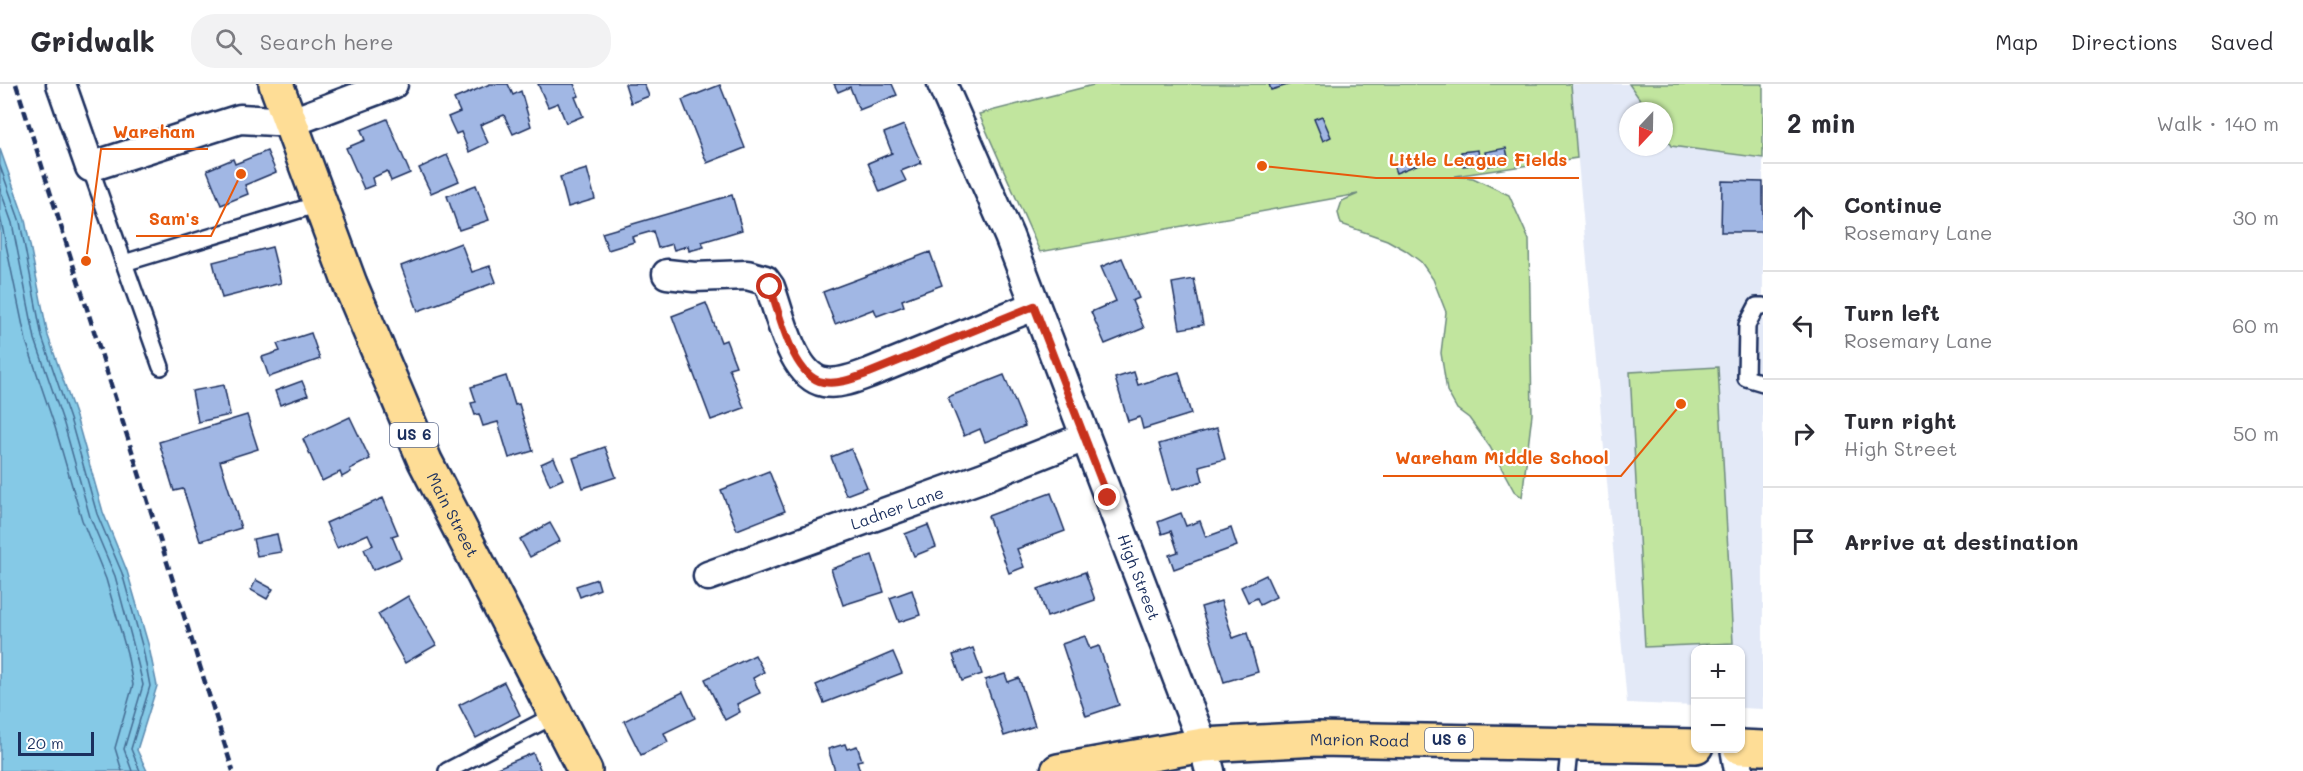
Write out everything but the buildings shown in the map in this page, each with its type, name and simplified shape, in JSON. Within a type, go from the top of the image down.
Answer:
[{"type":"main road","name":"Main Street","points":[[276,84],[292,122],[319,204],[425,461],[585,771]]},
{"type":"main road","name":"Marion Road","points":[[1207,758],[1318,739],[1569,757],[1691,746]]},
{"type":"main road","points":[[1745,747],[1763,748]]},
{"type":"main road","name":"US 6","points":[[1058,771],[1207,758]]},
{"type":"street","points":[[64,85],[90,167],[240,119],[292,122],[393,84]]},
{"type":"street","name":"High Street","points":[[942,84],[1009,236],[1207,758]]},
{"type":"street","points":[[667,274],[694,278],[747,274],[765,280],[770,287],[800,366],[811,377],[824,383],[843,381],[869,373],[1034,306]]},
{"type":"street","name":"Ladner Lane","points":[[708,576],[981,478],[1085,437]]},
{"type":"street","points":[[1736,753],[1739,771]]},
{"type":"lane","points":[[90,167],[161,367]]},
{"type":"lane","points":[[124,263],[319,204]]},
{"type":"lane","points":[[1763,306],[1758,306],[1747,325],[1746,378],[1763,383]]},
{"type":"lane","points":[[447,771],[555,715]]},
{"type":"shaded area","points":[[1571,84],[1763,84],[1763,709],[1745,708],[1745,645],[1691,645],[1691,706],[1627,703]]},
{"type":"green space","points":[[1097,84],[1571,84],[1577,158],[1455,176],[1473,178],[1509,195],[1529,240],[1532,414],[1522,497],[1514,491],[1490,447],[1469,418],[1457,409],[1447,391],[1441,353],[1446,312],[1433,279],[1421,262],[1405,250],[1387,240],[1341,224],[1338,213],[1342,201],[1358,194],[1040,252],[979,114]]},
{"type":"green space","points":[[1629,84],[1763,84],[1763,158],[1673,146],[1673,102],[1642,102]]},
{"type":"green space","points":[[1718,367],[1733,643],[1645,647],[1630,372]]},
{"type":"water","points":[[0,149],[25,220],[48,336],[77,420],[103,512],[127,571],[149,647],[157,686],[137,750],[147,771],[0,771]]},
{"type":"railway","points":[[16,84],[233,771]]},
{"type":"place","name":"Little League Fields","points":[[1262,166]]},
{"type":"place","name":"Sam's","points":[[241,174]]},
{"type":"place","name":"Wareham","points":[[86,261]]},
{"type":"place","name":"Wareham Middle School","points":[[1681,404]]},
{"type":"route","points":[[770,287],[800,366],[811,377],[824,383],[843,381],[869,373],[979,331],[1034,306],[1108,498]]}]
